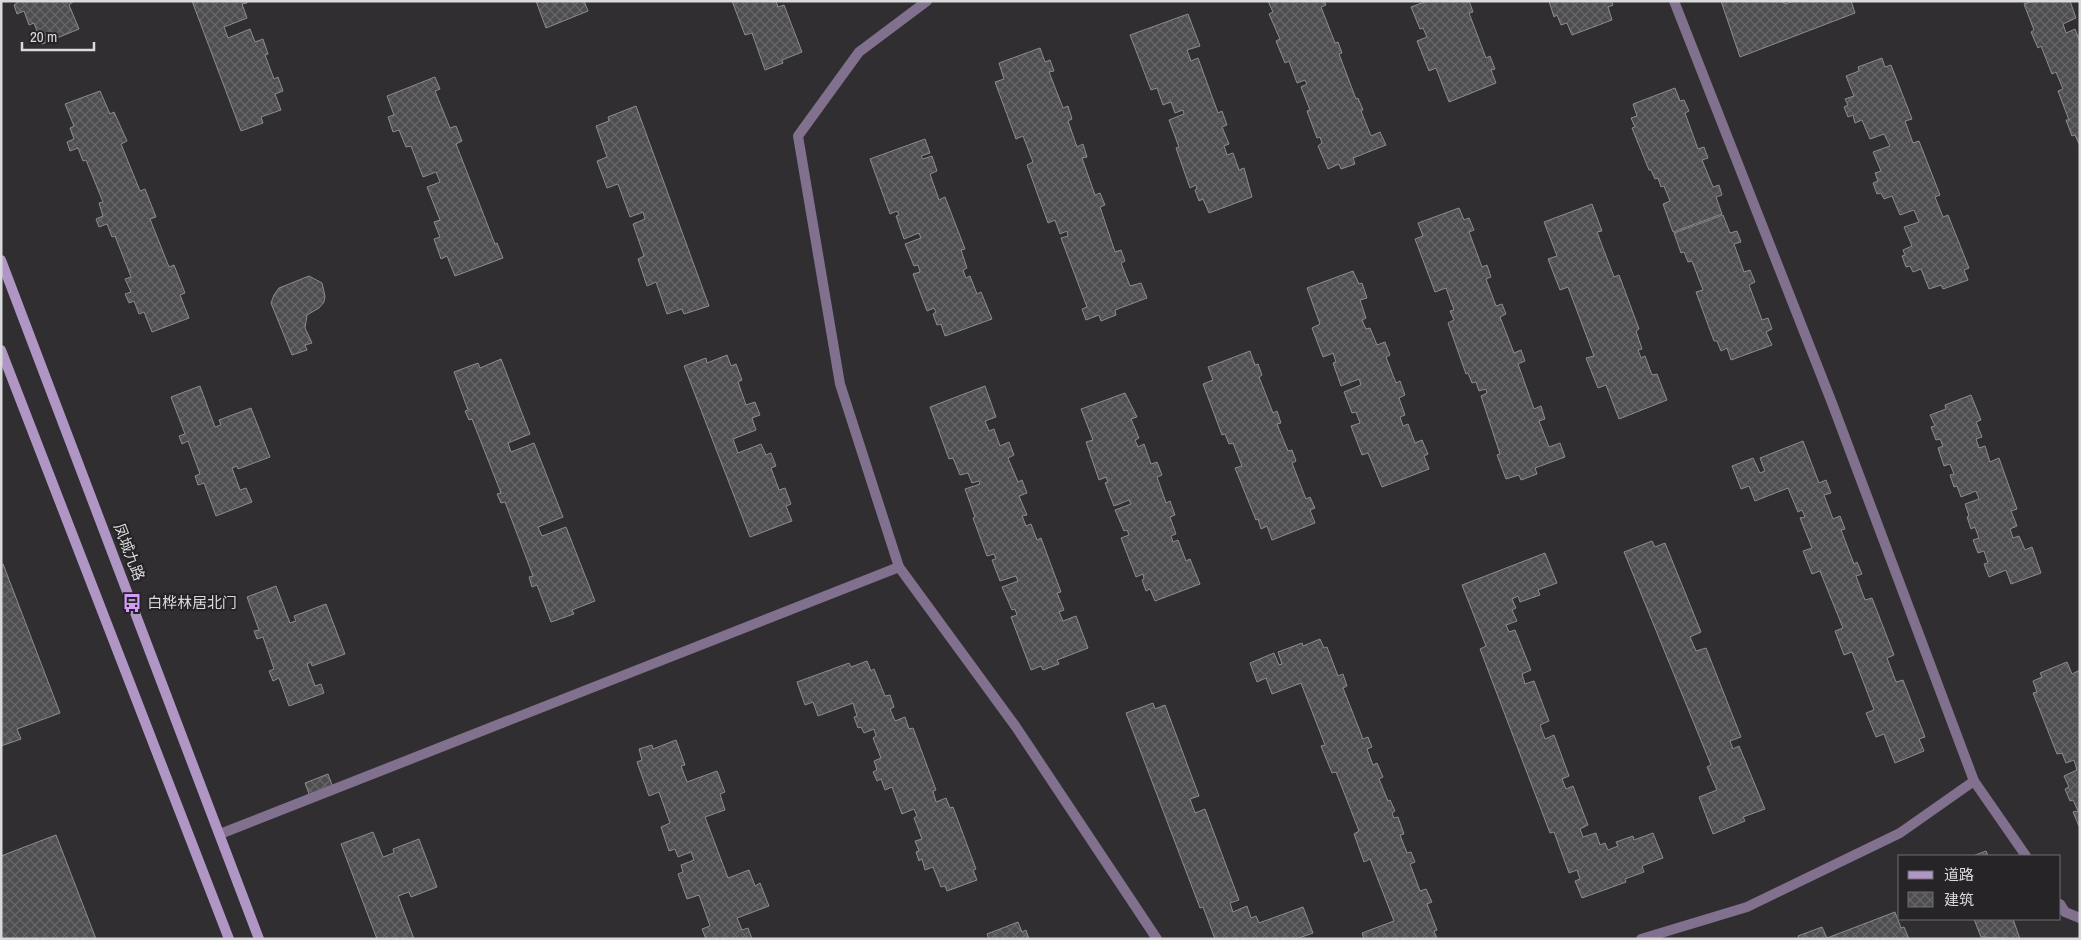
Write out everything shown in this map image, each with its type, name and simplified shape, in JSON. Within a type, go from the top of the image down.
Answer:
[{"type":"street","points":[[927,1],[859,52],[798,136],[840,384],[899,566],[1016,727],[1158,939]]},
{"type":"street","points":[[1674,1],[1832,403],[1974,782],[2025,855]]},
{"type":"street","name":"凤城九路","points":[[1,260],[259,939]]},
{"type":"street","points":[[1,350],[229,939]]},
{"type":"street","points":[[220,834],[899,566]]},
{"type":"street","points":[[1641,939],[1747,907],[1900,832],[1974,782]]},
{"type":"street","points":[[2061,906],[2065,912],[2080,918]]},
{"type":"building","points":[[20,1],[74,1],[69,5],[79,29],[42,44],[34,23],[29,25],[24,11],[17,14],[14,5]]},
{"type":"building","points":[[192,1],[247,1],[247,3],[242,4],[247,18],[224,27],[228,38],[250,29],[255,42],[263,39],[268,54],[265,55],[274,79],[278,77],[283,91],[275,94],[281,110],[261,117],[263,123],[241,131]]},
{"type":"building","points":[[536,1],[584,1],[588,11],[546,28]]},
{"type":"building","points":[[732,1],[776,1],[778,7],[784,5],[802,52],[782,60],[783,63],[765,70],[752,33],[745,35]]},
{"type":"building","points":[[1268,1],[1324,1],[1326,5],[1321,7],[1335,43],[1338,42],[1342,53],[1339,54],[1356,99],[1358,98],[1363,110],[1361,111],[1371,136],[1380,132],[1386,145],[1353,158],[1355,164],[1341,169],[1339,164],[1328,169],[1318,146],[1322,143],[1320,137],[1317,138],[1307,111],[1310,110],[1301,87],[1307,84],[1305,80],[1297,83],[1289,61],[1285,63],[1276,41],[1280,39],[1269,14],[1273,12]]},
{"type":"building","points":[[1427,1],[1469,1],[1473,12],[1469,13],[1486,58],[1490,56],[1495,69],[1491,70],[1496,83],[1449,102],[1436,68],[1429,71],[1417,41],[1427,37],[1423,28],[1420,29],[1411,7]]},
{"type":"building","points":[[1549,1],[1611,1],[1613,5],[1608,7],[1612,20],[1572,35],[1567,23],[1561,25],[1557,15],[1554,17]]},
{"type":"building","points":[[1721,1],[1781,1],[1786,4],[1793,1],[1851,1],[1855,13],[1740,57]]},
{"type":"building","points":[[2033,1],[2070,1],[2076,18],[2063,24],[2066,33],[2075,29],[2080,42],[2080,146],[2075,135],[2072,136],[2066,120],[2069,120],[2058,91],[2063,89],[2056,72],[2052,74],[2041,46],[2038,48],[2031,32],[2034,30],[2024,4]]},
{"type":"building","points":[[1188,14],[1200,46],[1187,50],[1191,61],[1198,58],[1218,113],[1222,111],[1227,125],[1222,127],[1229,144],[1224,146],[1227,155],[1233,153],[1239,170],[1244,168],[1252,197],[1209,213],[1203,199],[1199,201],[1195,190],[1197,189],[1196,185],[1190,188],[1176,148],[1179,147],[1169,120],[1184,114],[1183,110],[1175,113],[1171,102],[1163,105],[1157,88],[1151,90],[1130,35]]},
{"type":"building","points":[[1040,48],[1045,62],[1050,60],[1054,71],[1049,72],[1063,108],[1068,106],[1072,119],[1068,121],[1077,147],[1083,144],[1087,157],[1082,158],[1095,195],[1100,193],[1105,205],[1100,207],[1115,252],[1121,250],[1125,261],[1121,263],[1130,286],[1141,283],[1147,298],[1115,310],[1116,315],[1101,321],[1099,315],[1086,320],[1082,309],[1087,307],[1061,238],[1068,236],[1067,231],[1060,234],[1055,220],[1048,223],[1027,165],[1033,162],[1023,136],[1016,139],[995,82],[1004,79],[999,63]]},
{"type":"building","points":[[1882,58],[1885,67],[1891,65],[1912,119],[1905,121],[1913,143],[1919,141],[1940,195],[1935,197],[1943,217],[1948,215],[1969,268],[1964,270],[1968,280],[1943,289],[1941,285],[1929,289],[1921,269],[1913,272],[1910,266],[1906,267],[1902,256],[1905,255],[1903,250],[1912,246],[1904,227],[1919,222],[1914,210],[1900,215],[1892,196],[1884,199],[1881,193],[1877,194],[1873,183],[1878,181],[1875,173],[1881,171],[1873,152],[1890,146],[1884,134],[1870,139],[1862,120],[1855,123],[1853,115],[1848,117],[1844,107],[1848,105],[1845,99],[1854,96],[1846,76],[1859,71],[1858,67]]},
{"type":"building","points":[[435,77],[440,89],[435,91],[450,128],[456,126],[462,141],[456,144],[495,244],[497,243],[503,258],[455,276],[447,256],[441,259],[434,239],[440,237],[434,222],[440,220],[427,187],[440,182],[436,172],[423,177],[411,146],[406,147],[399,130],[393,132],[388,117],[394,115],[387,96]]},
{"type":"building","points":[[1675,88],[1680,101],[1684,100],[1689,111],[1685,113],[1698,149],[1704,147],[1708,158],[1702,160],[1713,187],[1719,185],[1722,195],[1716,197],[1722,214],[1673,232],[1663,204],[1670,201],[1664,186],[1661,187],[1658,178],[1655,179],[1651,170],[1649,170],[1632,128],[1635,127],[1631,118],[1637,116],[1633,104]]},
{"type":"building","points":[[100,91],[110,114],[114,112],[127,141],[121,144],[140,191],[145,189],[156,217],[150,219],[169,267],[174,265],[185,293],[180,295],[189,318],[152,332],[144,312],[139,314],[134,301],[129,303],[125,294],[131,292],[125,279],[131,277],[115,236],[112,237],[107,224],[99,227],[96,219],[103,216],[99,203],[103,202],[86,160],[83,161],[78,148],[70,151],[67,142],[74,139],[70,128],[74,126],[65,104]]},
{"type":"building","points":[[636,106],[709,306],[684,314],[682,309],[667,314],[656,282],[647,286],[638,259],[644,256],[633,224],[645,219],[643,212],[630,217],[618,184],[607,188],[597,161],[607,157],[596,126],[609,121],[608,117]]},
{"type":"building","points":[[925,139],[930,153],[921,156],[923,159],[932,156],[937,171],[930,174],[939,200],[945,197],[965,249],[961,250],[967,268],[963,270],[966,278],[970,276],[977,294],[981,292],[992,319],[945,336],[941,324],[937,325],[933,314],[936,312],[934,308],[927,311],[913,274],[920,272],[918,265],[914,266],[905,244],[921,238],[919,233],[904,239],[896,216],[899,215],[897,211],[890,214],[870,159]]},
{"type":"building","points":[[1592,204],[1602,231],[1597,232],[1614,277],[1619,275],[1639,329],[1636,331],[1642,349],[1638,350],[1641,358],[1645,356],[1652,375],[1657,374],[1667,400],[1619,419],[1606,385],[1598,388],[1586,358],[1594,356],[1568,287],[1560,290],[1548,259],[1557,256],[1544,222]]},
{"type":"building","points":[[1459,208],[1464,220],[1469,218],[1474,230],[1469,232],[1482,267],[1487,265],[1491,277],[1486,279],[1496,306],[1502,304],[1506,314],[1500,317],[1514,353],[1521,350],[1525,361],[1518,364],[1534,409],[1541,406],[1545,419],[1539,421],[1549,447],[1560,443],[1565,457],[1535,468],[1537,474],[1521,480],[1519,475],[1506,479],[1497,455],[1500,454],[1481,396],[1487,393],[1486,389],[1479,391],[1476,382],[1472,383],[1468,373],[1466,374],[1448,323],[1454,320],[1450,311],[1454,310],[1446,288],[1435,292],[1415,239],[1423,236],[1418,223]]},
{"type":"building","points":[[1723,215],[1730,233],[1737,231],[1741,242],[1734,244],[1744,272],[1750,270],[1755,282],[1749,285],[1762,320],[1768,318],[1772,329],[1766,332],[1772,345],[1731,360],[1727,348],[1721,351],[1717,341],[1714,341],[1696,292],[1703,290],[1692,261],[1688,262],[1684,252],[1681,253],[1674,233]]},
{"type":"building","points":[[1353,271],[1359,284],[1362,283],[1367,298],[1360,300],[1366,318],[1362,320],[1366,329],[1370,328],[1377,345],[1385,342],[1390,355],[1386,357],[1396,383],[1400,381],[1405,395],[1399,398],[1405,415],[1400,417],[1403,426],[1408,424],[1415,443],[1422,440],[1428,454],[1424,456],[1429,469],[1382,487],[1368,453],[1362,455],[1351,426],[1360,423],[1356,412],[1352,413],[1344,392],[1361,385],[1359,379],[1341,386],[1333,363],[1336,362],[1333,353],[1323,357],[1312,328],[1320,324],[1307,288]]},
{"type":"building","points":[[309,276],[322,283],[325,296],[324,302],[319,308],[307,315],[305,328],[312,343],[305,345],[307,350],[292,355],[271,303],[279,288]]},
{"type":"building","points":[[1250,351],[1255,365],[1258,364],[1262,375],[1259,377],[1273,413],[1277,411],[1281,423],[1277,424],[1288,451],[1292,450],[1296,461],[1292,463],[1306,499],[1310,497],[1315,508],[1310,510],[1315,523],[1272,540],[1267,526],[1261,529],[1258,519],[1256,520],[1235,468],[1242,466],[1233,443],[1229,444],[1225,434],[1222,435],[1203,384],[1213,380],[1208,367]]},
{"type":"building","points":[[727,355],[731,366],[736,364],[742,380],[738,382],[746,405],[755,402],[760,415],[752,418],[756,430],[733,439],[738,453],[761,444],[766,455],[771,453],[776,466],[771,468],[779,490],[785,488],[791,504],[786,506],[792,521],[750,537],[684,366],[706,358],[707,363]]},
{"type":"building","points":[[501,359],[530,434],[508,443],[511,452],[534,443],[563,517],[538,527],[542,536],[566,527],[595,601],[572,610],[574,614],[551,622],[537,585],[532,587],[529,577],[533,576],[505,502],[501,503],[497,494],[501,493],[472,419],[469,420],[465,411],[468,410],[454,372],[478,363],[480,368]]},
{"type":"building","points":[[200,386],[215,427],[221,425],[219,420],[251,408],[270,457],[238,469],[237,466],[232,468],[240,490],[246,488],[252,502],[216,516],[204,483],[198,485],[195,476],[200,474],[188,441],[182,444],[179,436],[185,434],[171,397]]},
{"type":"building","points":[[985,386],[996,417],[985,421],[989,431],[994,429],[1000,446],[1009,442],[1014,455],[1008,458],[1018,482],[1022,480],[1027,493],[1019,496],[1027,515],[1022,516],[1026,526],[1031,524],[1037,540],[1041,538],[1061,592],[1057,593],[1064,610],[1059,612],[1063,621],[1076,616],[1088,648],[1057,660],[1059,664],[1043,670],[1041,666],[1031,670],[1011,617],[1017,615],[1015,609],[1012,610],[1002,587],[1018,581],[1016,576],[1000,581],[992,560],[996,559],[994,554],[987,556],[973,518],[975,517],[965,489],[980,484],[979,481],[972,483],[968,473],[960,475],[953,458],[949,459],[930,407]]},
{"type":"building","points":[[1125,393],[1137,417],[1131,419],[1139,438],[1135,440],[1138,447],[1144,444],[1151,464],[1157,462],[1162,475],[1157,477],[1166,503],[1170,501],[1175,515],[1170,517],[1176,534],[1171,536],[1173,542],[1178,540],[1186,561],[1190,559],[1200,584],[1155,601],[1150,589],[1146,591],[1142,580],[1144,579],[1143,574],[1136,577],[1121,538],[1129,535],[1127,530],[1124,531],[1115,510],[1131,504],[1129,500],[1114,506],[1105,483],[1108,482],[1106,477],[1099,480],[1086,442],[1093,440],[1081,409]]},
{"type":"building","points":[[1971,395],[1981,420],[1976,422],[1982,437],[1976,439],[1979,448],[1985,446],[1990,462],[1999,458],[2017,509],[2011,511],[2017,526],[2010,529],[2013,538],[2019,536],[2025,550],[2032,547],[2041,573],[2011,584],[2006,570],[1989,577],[1984,564],[1988,563],[1984,551],[1978,553],[1973,540],[1979,538],[1975,527],[1971,529],[1965,504],[1979,499],[1976,491],[1961,497],[1957,486],[1954,487],[1950,475],[1954,474],[1950,464],[1944,466],[1938,448],[1943,446],[1940,439],[1936,440],[1931,427],[1935,426],[1930,415],[1946,409],[1945,405]]},
{"type":"building","points":[[1803,441],[1819,483],[1826,480],[1831,493],[1824,495],[1833,519],[1840,516],[1845,529],[1841,530],[1854,564],[1857,562],[1862,574],[1856,576],[1865,600],[1872,598],[1894,655],[1887,658],[1896,682],[1903,680],[1925,737],[1919,739],[1924,751],[1895,763],[1884,734],[1876,737],[1866,713],[1874,710],[1852,652],[1844,655],[1835,631],[1843,628],[1820,571],[1812,574],[1803,551],[1812,548],[1800,518],[1805,517],[1802,510],[1798,512],[1788,488],[1755,501],[1749,486],[1741,489],[1732,466],[1753,458],[1760,473],[1765,471],[1760,458]]},
{"type":"building","points":[[1652,541],[1655,547],[1665,543],[1701,632],[1690,637],[1696,651],[1706,648],[1741,737],[1730,741],[1733,749],[1739,746],[1765,809],[1743,817],[1745,821],[1713,834],[1699,797],[1717,790],[1707,767],[1711,765],[1624,552]]},
{"type":"building","points":[[1545,553],[1557,583],[1538,590],[1540,595],[1520,602],[1518,596],[1512,599],[1516,608],[1512,610],[1517,621],[1506,625],[1509,632],[1515,630],[1531,670],[1522,674],[1525,684],[1534,681],[1549,721],[1540,725],[1545,739],[1554,735],[1569,776],[1562,779],[1566,789],[1573,786],[1588,825],[1580,829],[1583,837],[1596,833],[1600,845],[1605,843],[1608,850],[1618,846],[1616,842],[1633,836],[1634,840],[1653,833],[1663,858],[1642,866],[1644,872],[1625,879],[1626,882],[1582,898],[1575,881],[1580,879],[1577,870],[1569,873],[1554,832],[1550,833],[1480,649],[1486,646],[1462,585]]},
{"type":"building","points":[[3,564],[60,713],[17,729],[21,739],[1,746],[1,565]]},
{"type":"building","points":[[276,586],[290,623],[296,621],[294,616],[326,604],[345,654],[312,666],[311,662],[307,664],[315,686],[321,684],[324,693],[289,706],[279,678],[273,681],[269,671],[274,669],[263,637],[257,639],[254,631],[259,630],[247,597]]},
{"type":"building","points":[[1320,639],[1324,648],[1327,647],[1338,676],[1343,674],[1347,686],[1343,688],[1363,739],[1368,737],[1372,747],[1367,749],[1373,765],[1377,763],[1383,777],[1379,779],[1388,801],[1390,800],[1395,811],[1392,813],[1394,818],[1398,817],[1404,834],[1400,835],[1407,853],[1411,852],[1415,862],[1410,864],[1420,891],[1426,889],[1432,902],[1427,904],[1437,930],[1434,931],[1437,939],[1364,939],[1362,933],[1394,921],[1370,859],[1364,862],[1354,834],[1359,831],[1336,772],[1332,773],[1321,746],[1325,745],[1301,683],[1272,694],[1266,678],[1257,682],[1250,663],[1274,653],[1279,665],[1282,664],[1278,652],[1302,643],[1303,646]]},
{"type":"building","points":[[867,661],[871,671],[874,669],[885,696],[890,695],[894,707],[890,709],[895,721],[905,717],[909,729],[913,728],[936,790],[933,791],[936,802],[946,798],[950,808],[953,807],[976,869],[973,870],[977,880],[947,891],[945,886],[941,887],[933,867],[925,870],[922,859],[919,861],[916,852],[919,851],[915,841],[922,839],[914,818],[917,816],[914,809],[902,814],[892,787],[885,790],[881,779],[877,781],[873,772],[877,770],[874,761],[881,758],[873,738],[876,736],[874,729],[864,733],[861,727],[858,728],[854,717],[857,716],[853,703],[818,716],[813,702],[805,705],[797,682],[849,663],[851,667]]},
{"type":"building","points":[[2067,662],[2072,674],[2080,670],[2079,826],[2073,812],[2078,811],[2073,800],[2070,801],[2065,789],[2069,787],[2064,776],[2077,770],[2074,760],[2066,763],[2062,753],[2057,754],[2033,693],[2037,692],[2033,681],[2042,677],[2040,673]]},
{"type":"building","points":[[1153,703],[1155,709],[1165,705],[1199,796],[1190,799],[1195,813],[1205,809],[1239,900],[1230,903],[1233,912],[1247,906],[1251,918],[1256,916],[1259,923],[1303,907],[1313,933],[1296,939],[1215,939],[1203,907],[1200,908],[1126,713]]},
{"type":"building","points":[[676,740],[685,765],[681,766],[687,782],[717,771],[725,792],[720,794],[725,810],[705,817],[728,878],[749,870],[755,886],[760,883],[769,906],[737,918],[742,930],[748,928],[752,939],[706,939],[702,929],[710,926],[699,895],[687,899],[678,874],[683,872],[681,865],[694,860],[691,852],[678,857],[675,849],[669,851],[661,827],[670,823],[659,792],[649,796],[637,762],[642,760],[639,749],[652,745],[653,749]]},
{"type":"building","points":[[328,774],[335,793],[312,802],[305,783]]},
{"type":"building","points":[[373,832],[383,857],[394,853],[393,849],[419,839],[437,887],[411,897],[409,892],[398,896],[414,939],[377,939],[341,844]]},
{"type":"building","points":[[56,835],[96,939],[1,939],[1,856]]},
{"type":"building","points":[[1986,851],[1988,855],[1976,855]]},
{"type":"building","points":[[1895,912],[1901,928],[1904,927],[1909,939],[1799,939],[1798,936],[1822,927],[1827,938]]},
{"type":"building","points":[[1974,920],[2013,920],[2020,939],[1981,937]]},
{"type":"building","points":[[1018,922],[1022,932],[1026,930],[1029,939],[989,939],[987,934]]},
{"type":"place","name":"白桦林居北门","points":[[132,603]]}]
